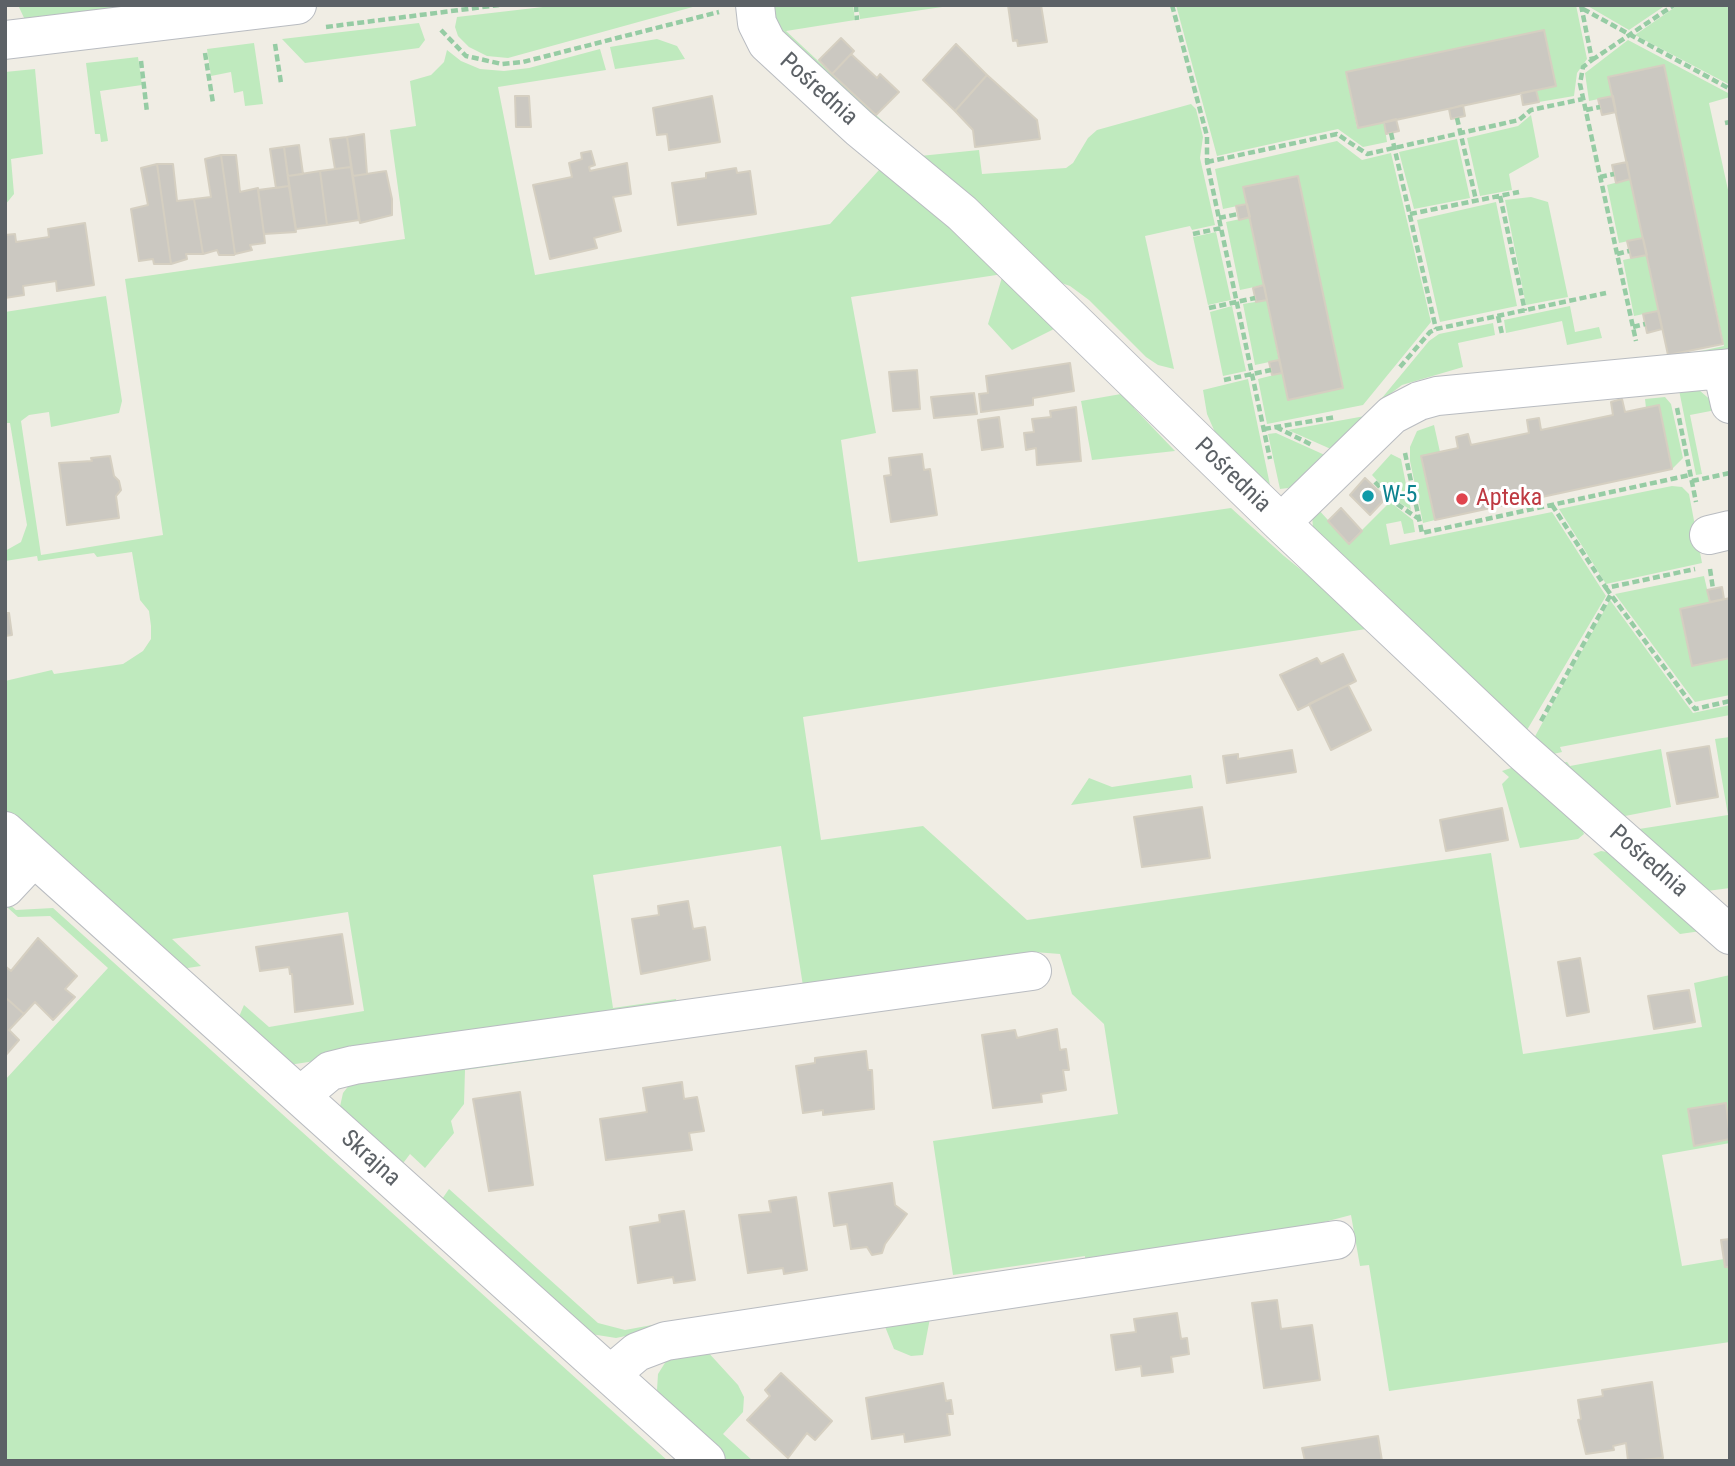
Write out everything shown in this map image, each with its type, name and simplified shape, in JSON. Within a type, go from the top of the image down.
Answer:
[{"type":"street","name":"Pośrednia","points":[[755,5],[757,23],[767,43],[859,128],[962,213],[1281,523],[1522,751],[1730,935]]},
{"type":"street","points":[[5,40],[285,19]]},
{"type":"street","points":[[1281,523],[1392,415],[1419,401],[1437,396],[1670,375],[1727,381]]},
{"type":"street","name":"Skrajna","points":[[5,831],[706,1461]]},
{"type":"street","points":[[5,888],[34,857]]},
{"type":"street","points":[[300,1096],[330,1072],[354,1065],[1032,971]]},
{"type":"street","points":[[611,1374],[637,1352],[666,1341],[1336,1240]]},
{"type":"path","points":[[441,30],[466,56],[502,64],[523,62],[675,22],[755,5]]},
{"type":"path","points":[[856,5],[858,20]]},
{"type":"path","points":[[1172,5],[1207,136],[1207,162],[1271,467]]},
{"type":"path","points":[[1637,346],[1580,75],[1592,60],[1674,5]]},
{"type":"path","points":[[1581,7],[1730,89]]},
{"type":"path","points":[[1581,7],[1592,60]]},
{"type":"path","points":[[281,83],[285,19]]},
{"type":"path","points":[[204,49],[213,103]]},
{"type":"path","points":[[140,50],[147,112]]},
{"type":"path","points":[[1207,162],[1337,134],[1367,155],[1519,120],[1531,107],[1584,99]]},
{"type":"path","points":[[1586,110],[1600,107]]},
{"type":"path","points":[[1457,118],[1476,200]]},
{"type":"path","points":[[1391,133],[1436,329]]},
{"type":"path","points":[[1600,177],[1614,174]]},
{"type":"path","points":[[1410,214],[1518,192]]},
{"type":"path","points":[[1500,196],[1525,311]]},
{"type":"path","points":[[1219,218],[1238,214]]},
{"type":"path","points":[[1192,234],[1221,228]]},
{"type":"path","points":[[1617,254],[1629,251]]},
{"type":"path","points":[[1209,308],[1255,298]]},
{"type":"path","points":[[1498,316],[1502,334]]},
{"type":"path","points":[[1633,327],[1645,324]]},
{"type":"path","points":[[1224,380],[1271,370]]},
{"type":"path","points":[[1670,375],[1691,478],[1713,540],[1713,589]]},
{"type":"path","points":[[1402,440],[1422,533],[1552,505],[1730,473]]},
{"type":"path","points":[[1367,474],[1394,502],[1419,519]]},
{"type":"path","points":[[1552,505],[1606,588],[1695,709],[1730,701]]},
{"type":"path","points":[[1606,588],[1713,540]]},
{"type":"path","points":[[1522,751],[1611,594]]},
{"type":"green space","points":[[18,5],[142,5],[25,20]]},
{"type":"green space","points":[[560,5],[700,5],[508,58],[487,56],[469,47],[458,36],[455,27],[457,17]]},
{"type":"green space","points":[[770,5],[853,5],[855,20],[786,31],[920,156],[979,150],[982,174],[1066,168],[1073,163],[1088,138],[1097,130],[1191,104],[1196,109],[1203,137],[1200,158],[1215,225],[1192,230],[1190,226],[1145,236],[1174,369],[1158,365],[1146,357],[1089,300],[1070,286],[1047,278],[780,33]]},
{"type":"green space","points":[[858,5],[956,5],[860,19]]},
{"type":"green space","points":[[1176,5],[1576,5],[1587,59],[1577,73],[1574,96],[1539,102],[1536,90],[1556,85],[1544,30],[1346,72],[1357,127],[1384,122],[1387,142],[1363,147],[1338,129],[1217,156]]},
{"type":"green space","points":[[1586,5],[1666,5],[1629,30]]},
{"type":"green space","points":[[1678,5],[1730,5],[1730,85],[1635,35]]},
{"type":"green space","points":[[419,23],[425,40],[419,48],[305,63],[282,39]]},
{"type":"green space","points":[[657,39],[677,46],[685,59],[615,69],[610,47]]},
{"type":"green space","points":[[1628,40],[1730,94],[1730,97],[1709,103],[1730,199],[1730,354],[1673,357],[1724,346],[1664,65],[1609,77],[1613,96],[1589,101],[1585,73]]},
{"type":"green space","points":[[254,43],[263,104],[245,106],[243,91],[234,93],[231,72],[211,76],[207,49]]},
{"type":"green space","points":[[600,49],[606,70],[498,87],[535,275],[830,224],[879,170],[832,127],[944,212],[1056,328],[1012,350],[988,324],[1003,274],[851,297],[876,433],[841,440],[858,562],[1231,508],[1284,556],[1356,614],[1366,629],[803,717],[821,840],[923,826],[1027,920],[1491,853],[1523,1054],[1702,1027],[1694,983],[1730,975],[1730,1143],[1662,1155],[1682,1266],[1724,1259],[1725,1267],[1730,1267],[1730,1342],[1389,1391],[1369,1265],[1360,1266],[1351,1215],[1282,1233],[1085,1261],[1085,1256],[953,1275],[933,1141],[1118,1114],[1104,1024],[1072,994],[1060,954],[1034,952],[803,986],[781,846],[593,875],[613,1008],[676,999],[677,1005],[289,1065],[238,1019],[244,1005],[269,1027],[364,1011],[348,912],[172,939],[201,966],[181,969],[5,810],[5,681],[52,670],[54,674],[123,664],[143,651],[151,639],[151,626],[149,611],[140,600],[132,552],[97,557],[94,553],[38,561],[37,556],[5,561],[5,551],[21,542],[27,525],[10,423],[5,423],[5,312],[106,296],[122,401],[119,413],[51,427],[49,412],[29,415],[21,421],[41,555],[163,535],[125,279],[405,239],[390,130],[416,126],[410,81],[431,75],[444,62],[447,50],[461,61],[480,69],[504,71],[529,68]]},
{"type":"green space","points":[[138,57],[142,85],[100,91],[108,141],[101,142],[100,134],[95,134],[86,63]]},
{"type":"green space","points":[[35,69],[43,154],[11,159],[14,194],[5,205],[5,72]]},
{"type":"green space","points":[[1531,115],[1539,157],[1509,174],[1512,190],[1480,196],[1467,138],[1518,126]]},
{"type":"green space","points":[[1457,139],[1470,198],[1414,209],[1399,152]]},
{"type":"green space","points":[[1337,141],[1362,160],[1391,153],[1431,322],[1363,405],[1267,424],[1258,379],[1282,373],[1288,399],[1298,176],[1244,187],[1247,204],[1223,209],[1215,169]]},
{"type":"green space","points":[[1630,179],[1643,238],[1619,243],[1607,185]]},
{"type":"green space","points":[[1531,197],[1548,202],[1568,297],[1526,305],[1505,200]]},
{"type":"green space","points":[[1496,202],[1517,306],[1440,322],[1417,220]]},
{"type":"green space","points":[[1250,217],[1264,285],[1240,290],[1226,222]]},
{"type":"green space","points":[[1216,232],[1231,300],[1208,305],[1193,237]]},
{"type":"green space","points":[[1647,255],[1658,311],[1634,316],[1623,260]]},
{"type":"green space","points":[[1267,300],[1279,360],[1255,365],[1243,304]]},
{"type":"green space","points":[[1232,306],[1246,371],[1223,376],[1210,312]]},
{"type":"green space","points":[[1570,306],[1575,332],[1599,327],[1602,338],[1567,345],[1562,321],[1506,333],[1504,320]]},
{"type":"green space","points":[[1493,323],[1495,335],[1458,343],[1463,367],[1402,385],[1377,404],[1429,341],[1439,334]]},
{"type":"green space","points":[[1078,351],[1139,403],[1134,408],[1175,451],[1092,460],[1081,401],[1121,394]]},
{"type":"green space","points":[[1248,379],[1270,485],[1217,437],[1207,414],[1203,390]]},
{"type":"green space","points":[[1678,385],[1699,390],[1721,409],[1690,415],[1702,474],[1696,475]]},
{"type":"green space","points":[[1665,397],[1671,404],[1683,458],[1672,469],[1659,405],[1646,408],[1645,399]]},
{"type":"green space","points":[[1365,416],[1333,450],[1288,430]]},
{"type":"green space","points":[[1434,425],[1440,452],[1421,456],[1435,520],[1423,523],[1410,461],[1410,447],[1417,431]]},
{"type":"green space","points":[[1276,433],[1327,456],[1297,485],[1288,488],[1280,489],[1268,434]]},
{"type":"green space","points":[[1391,454],[1401,459],[1411,510],[1395,500],[1372,475]]},
{"type":"green space","points":[[1672,486],[1682,487],[1689,494],[1702,563],[1606,584],[1559,509]]},
{"type":"green space","points":[[1390,502],[1413,520],[1415,532],[1404,534],[1401,521],[1386,524],[1390,545],[1552,512],[1606,596],[1527,730],[1401,615],[1384,593],[1313,528],[1312,515],[1317,508],[1349,543]]},
{"type":"green space","points":[[1704,576],[1710,602],[1680,609],[1692,666],[1730,658],[1730,695],[1695,702],[1615,594]]},
{"type":"green space","points":[[1610,600],[1693,713],[1730,705],[1730,715],[1560,747],[1562,752],[1549,755],[1533,740]]},
{"type":"green space","points":[[1730,737],[1730,888],[1707,891],[1556,764],[1567,762],[1570,766],[1661,749],[1671,807],[1625,816],[1639,829],[1728,815],[1715,739]]},
{"type":"green space","points":[[1514,767],[1580,824],[1584,834],[1578,839],[1520,848],[1502,784],[1509,777],[1502,771]]},
{"type":"green space","points":[[1191,775],[1193,788],[1071,805],[1089,778],[1112,787]]},
{"type":"green space","points":[[1607,852],[1701,931],[1680,934],[1593,854]]},
{"type":"green space","points":[[10,905],[16,910],[53,908],[668,1461],[5,1461],[5,1080],[108,968],[50,916],[18,917],[8,908]]},
{"type":"green space","points":[[556,1052],[557,1057],[465,1070],[464,1104],[451,1121],[454,1133],[425,1168],[410,1154],[401,1166],[339,1111],[343,1093],[350,1084]]},
{"type":"green space","points":[[449,1189],[598,1323],[625,1330],[663,1323],[664,1328],[616,1338],[591,1334],[440,1202]]},
{"type":"green space","points":[[930,1318],[923,1355],[911,1356],[894,1349],[884,1324]]},
{"type":"green space","points":[[706,1350],[738,1385],[744,1397],[743,1412],[723,1434],[753,1461],[728,1461],[664,1402],[657,1390],[658,1374],[668,1358]]},
{"type":"building","points":[[1008,5],[1041,5],[1047,42],[1018,46],[1017,40],[1013,41]]},
{"type":"building","points":[[1544,30],[1556,86],[1358,128],[1346,72]]},
{"type":"building","points":[[841,38],[854,51],[832,74],[819,60]]},
{"type":"building","points":[[956,44],[987,75],[955,111],[923,80]]},
{"type":"building","points":[[851,54],[877,78],[880,74],[899,92],[876,115],[832,74]]},
{"type":"building","points":[[1664,65],[1723,344],[1668,355],[1608,77]]},
{"type":"building","points":[[987,75],[1037,120],[1040,139],[975,147],[973,130],[955,111]]},
{"type":"building","points":[[1536,90],[1539,102],[1523,105],[1521,93]]},
{"type":"building","points":[[515,96],[529,96],[531,127],[516,127]]},
{"type":"building","points":[[712,96],[720,142],[669,150],[667,134],[657,135],[653,108]]},
{"type":"building","points":[[1613,96],[1616,112],[1602,115],[1598,99]]},
{"type":"building","points":[[1463,105],[1465,116],[1451,119],[1449,109]]},
{"type":"building","points":[[1396,119],[1399,131],[1386,134],[1384,122]]},
{"type":"building","points":[[364,134],[367,174],[353,176],[347,137]]},
{"type":"building","points":[[347,137],[351,167],[335,169],[330,139]]},
{"type":"building","points":[[299,145],[303,174],[288,176],[284,147]]},
{"type":"building","points":[[284,147],[289,186],[276,188],[270,149]]},
{"type":"building","points":[[591,151],[595,165],[589,167],[590,171],[627,163],[631,194],[613,197],[621,231],[594,238],[597,248],[550,259],[533,185],[572,177],[569,163],[582,159],[581,153]]},
{"type":"building","points":[[221,155],[236,155],[240,192],[258,188],[265,243],[250,245],[252,250],[235,254]]},
{"type":"building","points":[[221,155],[234,255],[219,255],[217,250],[203,254],[194,199],[211,197],[205,159]]},
{"type":"building","points":[[1627,162],[1630,179],[1616,183],[1612,165]]},
{"type":"building","points":[[157,164],[171,264],[154,264],[153,259],[139,261],[131,209],[148,205],[141,168]]},
{"type":"building","points":[[157,164],[173,164],[177,201],[194,199],[203,254],[186,254],[187,259],[171,264]]},
{"type":"building","points":[[351,167],[359,220],[327,225],[320,171]]},
{"type":"building","points":[[736,168],[737,173],[750,171],[756,214],[678,225],[672,183],[706,178],[706,173]]},
{"type":"building","points":[[320,171],[327,225],[296,229],[288,176]]},
{"type":"building","points":[[386,171],[392,199],[392,215],[360,223],[353,176]]},
{"type":"building","points":[[1298,176],[1343,388],[1288,400],[1243,187]]},
{"type":"building","points":[[289,186],[296,232],[264,234],[258,190]]},
{"type":"building","points":[[1247,204],[1250,217],[1239,220],[1236,206]]},
{"type":"building","points":[[85,223],[94,285],[57,291],[56,281],[23,286],[24,295],[5,298],[5,235],[15,234],[16,242],[49,237],[48,229]]},
{"type":"building","points":[[1643,238],[1647,255],[1631,258],[1627,241]]},
{"type":"building","points":[[1264,285],[1267,300],[1256,302],[1253,288]]},
{"type":"building","points":[[1658,311],[1662,329],[1647,333],[1643,314]]},
{"type":"building","points":[[1279,360],[1282,373],[1272,375],[1269,362]]},
{"type":"building","points":[[1070,363],[1074,391],[1033,398],[1033,405],[981,412],[979,394],[988,393],[986,376]]},
{"type":"building","points":[[917,370],[920,409],[893,411],[889,372]]},
{"type":"building","points":[[974,393],[977,414],[934,418],[931,397]]},
{"type":"building","points":[[1622,399],[1625,412],[1659,405],[1672,469],[1435,520],[1421,456],[1458,448],[1456,437],[1468,434],[1471,445],[1529,433],[1527,420],[1539,418],[1541,430],[1613,415],[1611,402]]},
{"type":"building","points":[[1076,407],[1081,461],[1037,465],[1036,448],[1026,450],[1024,433],[1034,432],[1032,419],[1051,417],[1050,411]]},
{"type":"building","points":[[999,417],[1003,447],[982,450],[978,420]]},
{"type":"building","points":[[922,454],[924,470],[930,469],[937,515],[891,522],[884,476],[891,475],[889,458]]},
{"type":"building","points":[[110,456],[114,476],[119,481],[121,490],[116,496],[119,518],[67,525],[59,463],[92,461],[91,458]]},
{"type":"building","name":"W-5","points":[[1365,478],[1386,498],[1370,515],[1350,495]]},
{"type":"building","points":[[1341,508],[1362,531],[1349,544],[1328,521]]},
{"type":"building","points":[[1722,587],[1724,599],[1710,602],[1707,590]]},
{"type":"building","points":[[1730,598],[1730,658],[1692,666],[1680,609]]},
{"type":"building","points":[[5,613],[9,613],[12,635],[5,636]]},
{"type":"building","points":[[1343,654],[1356,681],[1298,710],[1280,675],[1317,658],[1321,664]]},
{"type":"building","points":[[1348,685],[1371,730],[1331,750],[1309,704]]},
{"type":"building","points":[[1709,746],[1718,797],[1677,804],[1667,753]]},
{"type":"building","points":[[1292,750],[1296,772],[1227,783],[1223,756],[1238,754],[1238,759]]},
{"type":"building","points":[[1202,807],[1210,858],[1142,867],[1134,817]]},
{"type":"building","points":[[1502,808],[1508,840],[1446,851],[1440,820]]},
{"type":"building","points":[[688,901],[693,929],[705,927],[710,960],[641,974],[632,919],[659,915],[658,906]]},
{"type":"building","points":[[342,934],[353,1004],[295,1012],[289,967],[260,971],[256,947]]},
{"type":"building","points":[[38,938],[77,976],[65,989],[75,997],[53,1020],[35,1002],[24,1014],[5,997],[5,966],[11,971]]},
{"type":"building","points":[[1580,958],[1589,1012],[1567,1016],[1558,962]]},
{"type":"building","points":[[1689,990],[1695,1022],[1654,1029],[1648,996]]},
{"type":"building","points":[[5,997],[24,1014],[9,1030],[19,1040],[5,1056]]},
{"type":"building","points":[[1057,1029],[1060,1050],[1066,1049],[1069,1070],[1063,1070],[1066,1090],[1041,1094],[1042,1102],[993,1108],[982,1035],[1015,1030],[1017,1038]]},
{"type":"building","points":[[866,1051],[868,1070],[872,1070],[874,1109],[823,1115],[823,1110],[803,1113],[796,1066],[815,1063],[815,1058]]},
{"type":"building","points":[[682,1082],[684,1099],[697,1097],[704,1131],[689,1133],[692,1150],[606,1160],[600,1119],[647,1112],[643,1088]]},
{"type":"building","points":[[520,1092],[533,1185],[489,1191],[473,1099]]},
{"type":"building","points":[[1726,1103],[1730,1139],[1694,1146],[1688,1109]]},
{"type":"building","points":[[892,1183],[895,1205],[907,1214],[885,1244],[882,1253],[872,1255],[867,1247],[851,1249],[847,1224],[834,1226],[829,1193]]},
{"type":"building","points":[[796,1197],[807,1270],[784,1274],[783,1268],[748,1273],[739,1215],[771,1212],[769,1201]]},
{"type":"building","points":[[684,1211],[695,1280],[674,1283],[673,1277],[638,1283],[630,1227],[660,1222],[659,1215]]},
{"type":"building","points":[[1730,1239],[1730,1267],[1725,1267],[1721,1240]]},
{"type":"building","points":[[1277,1300],[1281,1329],[1312,1325],[1320,1380],[1264,1388],[1252,1303]]},
{"type":"building","points":[[1177,1313],[1181,1339],[1187,1338],[1189,1354],[1171,1357],[1173,1372],[1142,1376],[1141,1366],[1116,1370],[1111,1335],[1136,1332],[1134,1319]]},
{"type":"building","points":[[781,1373],[832,1421],[815,1440],[807,1433],[788,1458],[747,1420],[770,1396],[765,1390]]},
{"type":"building","points":[[1652,1382],[1663,1458],[1628,1461],[1626,1443],[1613,1446],[1614,1450],[1586,1454],[1578,1420],[1581,1419],[1578,1400],[1603,1396],[1602,1390]]},
{"type":"building","points":[[943,1383],[946,1401],[951,1400],[953,1414],[947,1414],[950,1435],[905,1442],[904,1434],[872,1439],[866,1398]]},
{"type":"building","points":[[1378,1436],[1382,1461],[1305,1461],[1302,1448]]},
{"type":"place","name":"W-5","points":[[1368,496]]},
{"type":"place","name":"Apteka","points":[[1462,499]]}]
